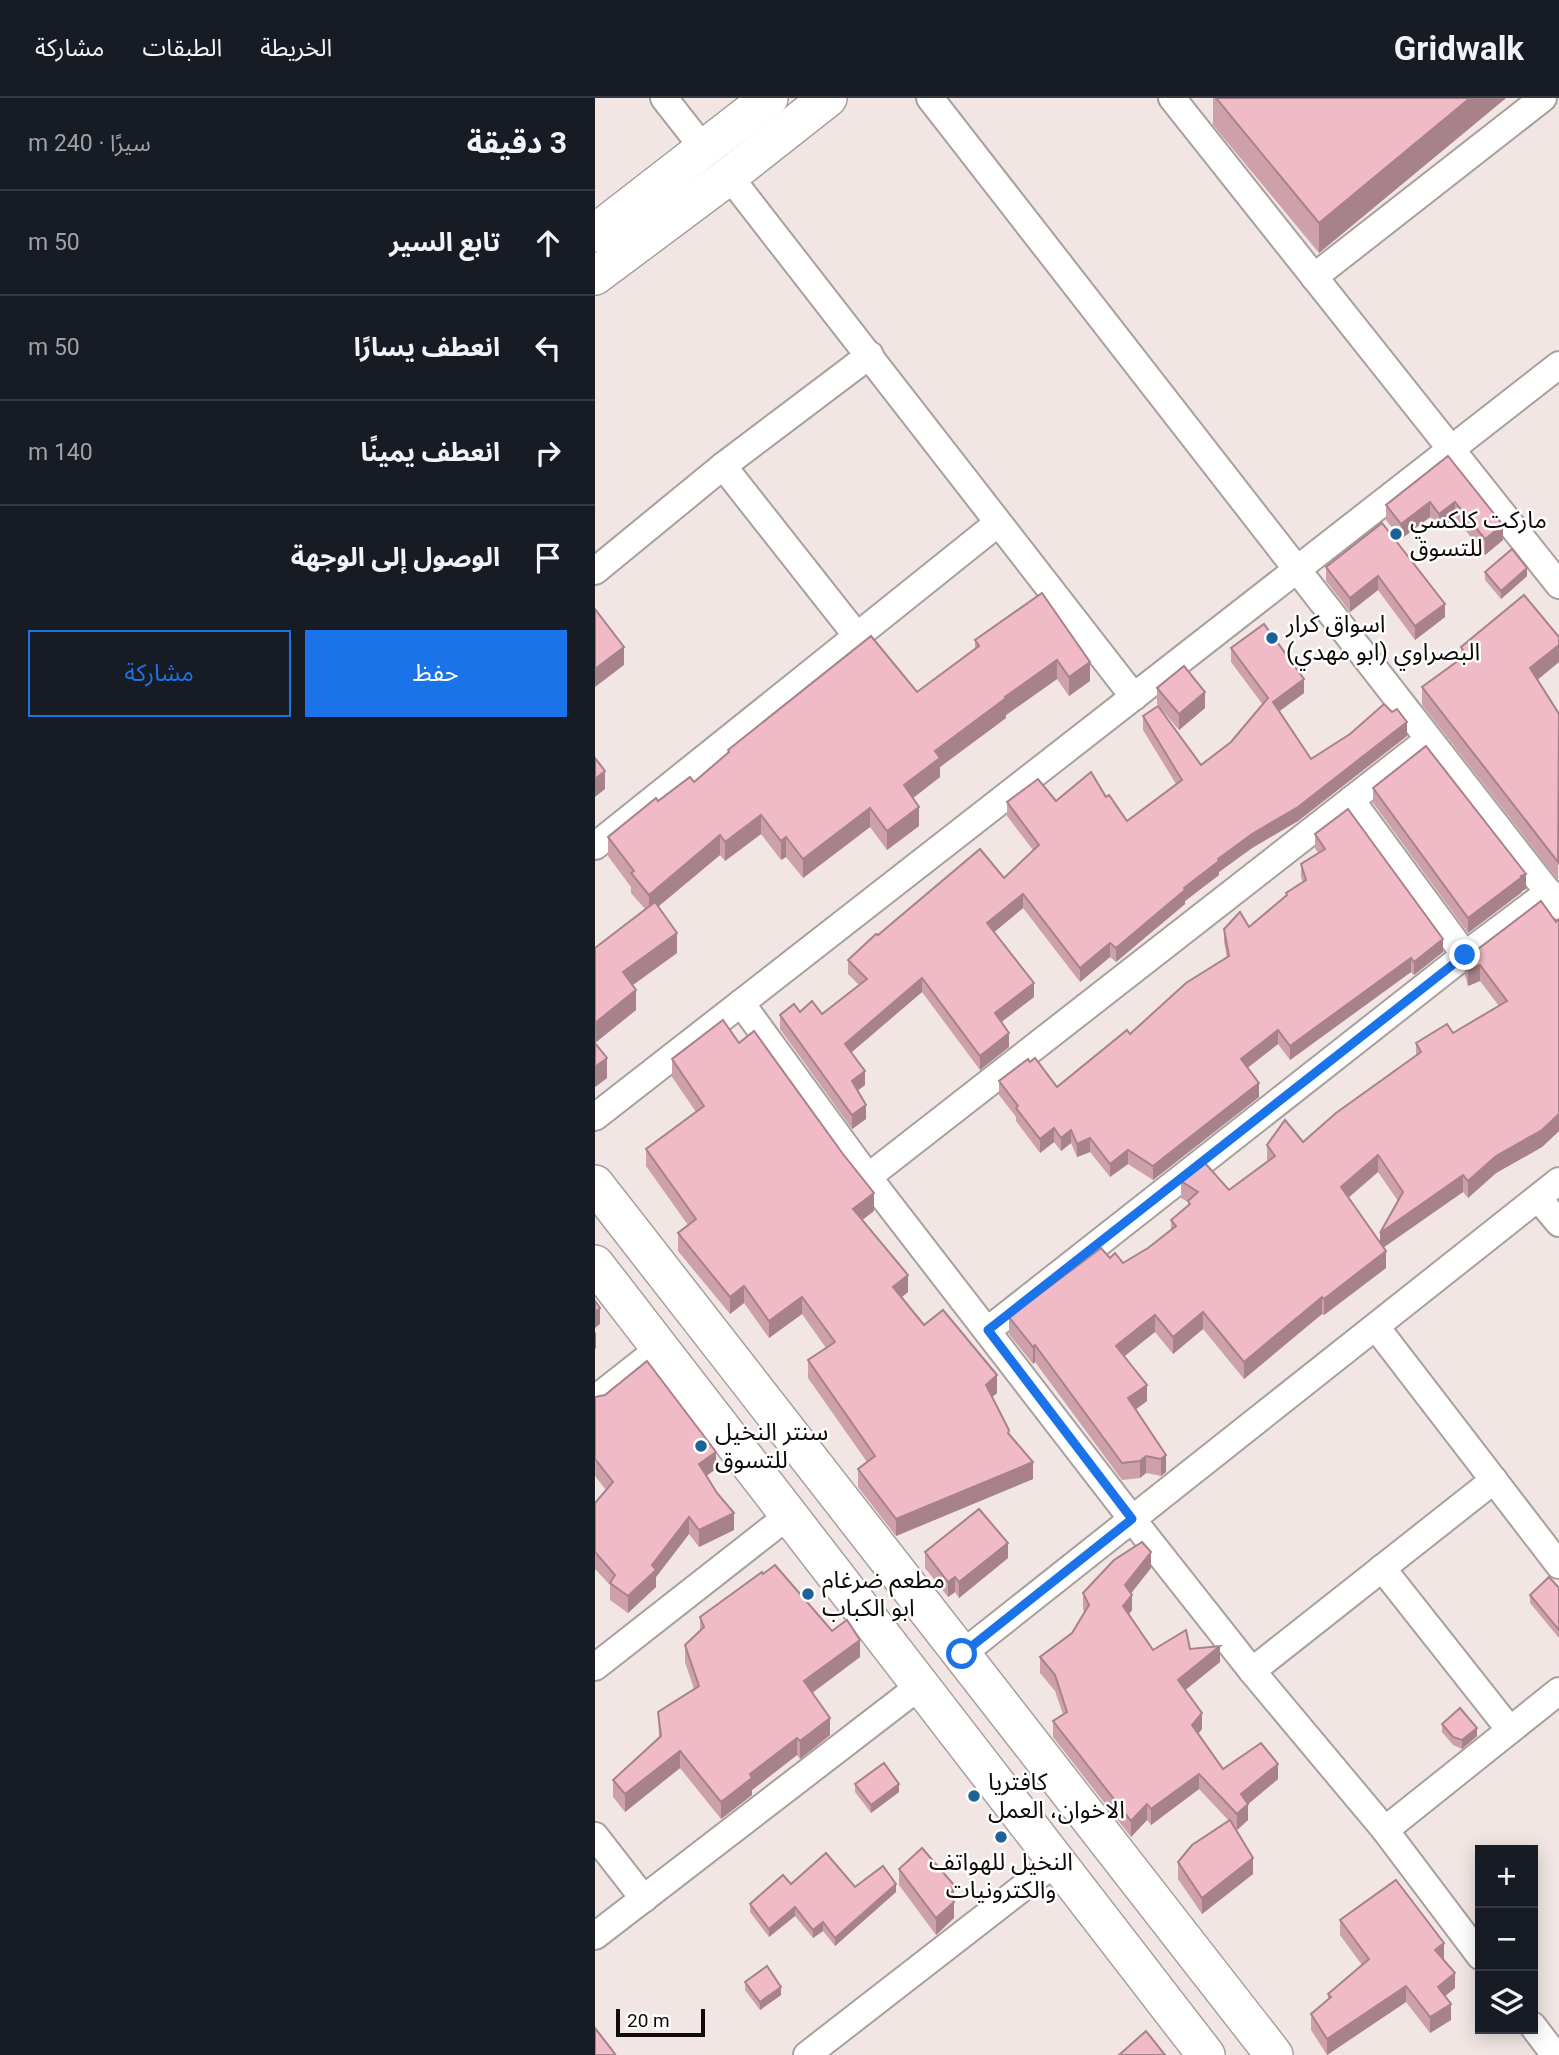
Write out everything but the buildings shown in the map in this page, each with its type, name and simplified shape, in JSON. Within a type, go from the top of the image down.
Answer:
[{"type":"street","points":[[664,98],[704,149]]},
{"type":"street","points":[[595,233],[769,98]]},
{"type":"street","points":[[595,276],[828,98]]},
{"type":"street","points":[[930,98],[1554,899],[1465,955],[988,1330]]},
{"type":"street","points":[[1314,277],[1543,98]]},
{"type":"street","points":[[1186,103],[1314,277],[1559,585]]},
{"type":"street","points":[[729,176],[1134,697]]},
{"type":"street","points":[[595,571],[723,466],[870,355]]},
{"type":"street","points":[[595,1116],[1559,365]]},
{"type":"street","points":[[723,466],[857,636]]},
{"type":"street","points":[[595,846],[998,523]]},
{"type":"street","points":[[868,1177],[1428,740]]},
{"type":"street","points":[[1351,800],[1465,955]]},
{"type":"street","points":[[741,1003],[868,1177],[1132,1519],[1252,1671],[1385,1830],[1475,1949]]},
{"type":"street","points":[[962,1654],[1559,1181]]},
{"type":"street","points":[[595,1184],[1275,2055]]},
{"type":"street","points":[[1538,1198],[1559,1223]]},
{"type":"street","points":[[595,1265],[1206,2055]]},
{"type":"street","points":[[1375,1327],[1559,1565]]},
{"type":"street","points":[[595,1399],[660,1348]]},
{"type":"street","points":[[1252,1671],[1494,1479]]},
{"type":"street","points":[[595,1667],[789,1515]]},
{"type":"street","points":[[1382,1568],[1510,1730]]},
{"type":"street","points":[[595,1937],[921,1685]]},
{"type":"street","points":[[1385,1830],[1559,1691]]},
{"type":"street","points":[[952,1725],[972,1724],[979,1720],[991,1708],[994,1695]]},
{"type":"street","points":[[1001,1788],[1004,1764],[1010,1756],[1024,1748],[1034,1747]]},
{"type":"street","points":[[595,1836],[644,1899]]},
{"type":"street","points":[[807,2055],[1058,1861]]},
{"type":"street","points":[[1538,2033],[1555,2055]]},
{"type":"place","name":"ماركت كلكسي للتسوق","points":[[1396,534]]},
{"type":"place","name":"اسواق كرار البصراوي (ابو مهدي)","points":[[1272,638]]},
{"type":"place","name":"سنتر النخيل للتسوق","points":[[701,1446]]},
{"type":"place","name":"مطعم ضرغام ابو الكباب","points":[[808,1594]]},
{"type":"place","name":"كافتريا الاخوان، العمل","points":[[974,1796]]},
{"type":"place","name":"النخيل للهواتف والكترونيات","points":[[1001,1837]]},
{"type":"route","points":[[962,1654],[1132,1519],[988,1330],[1465,955]]}]
